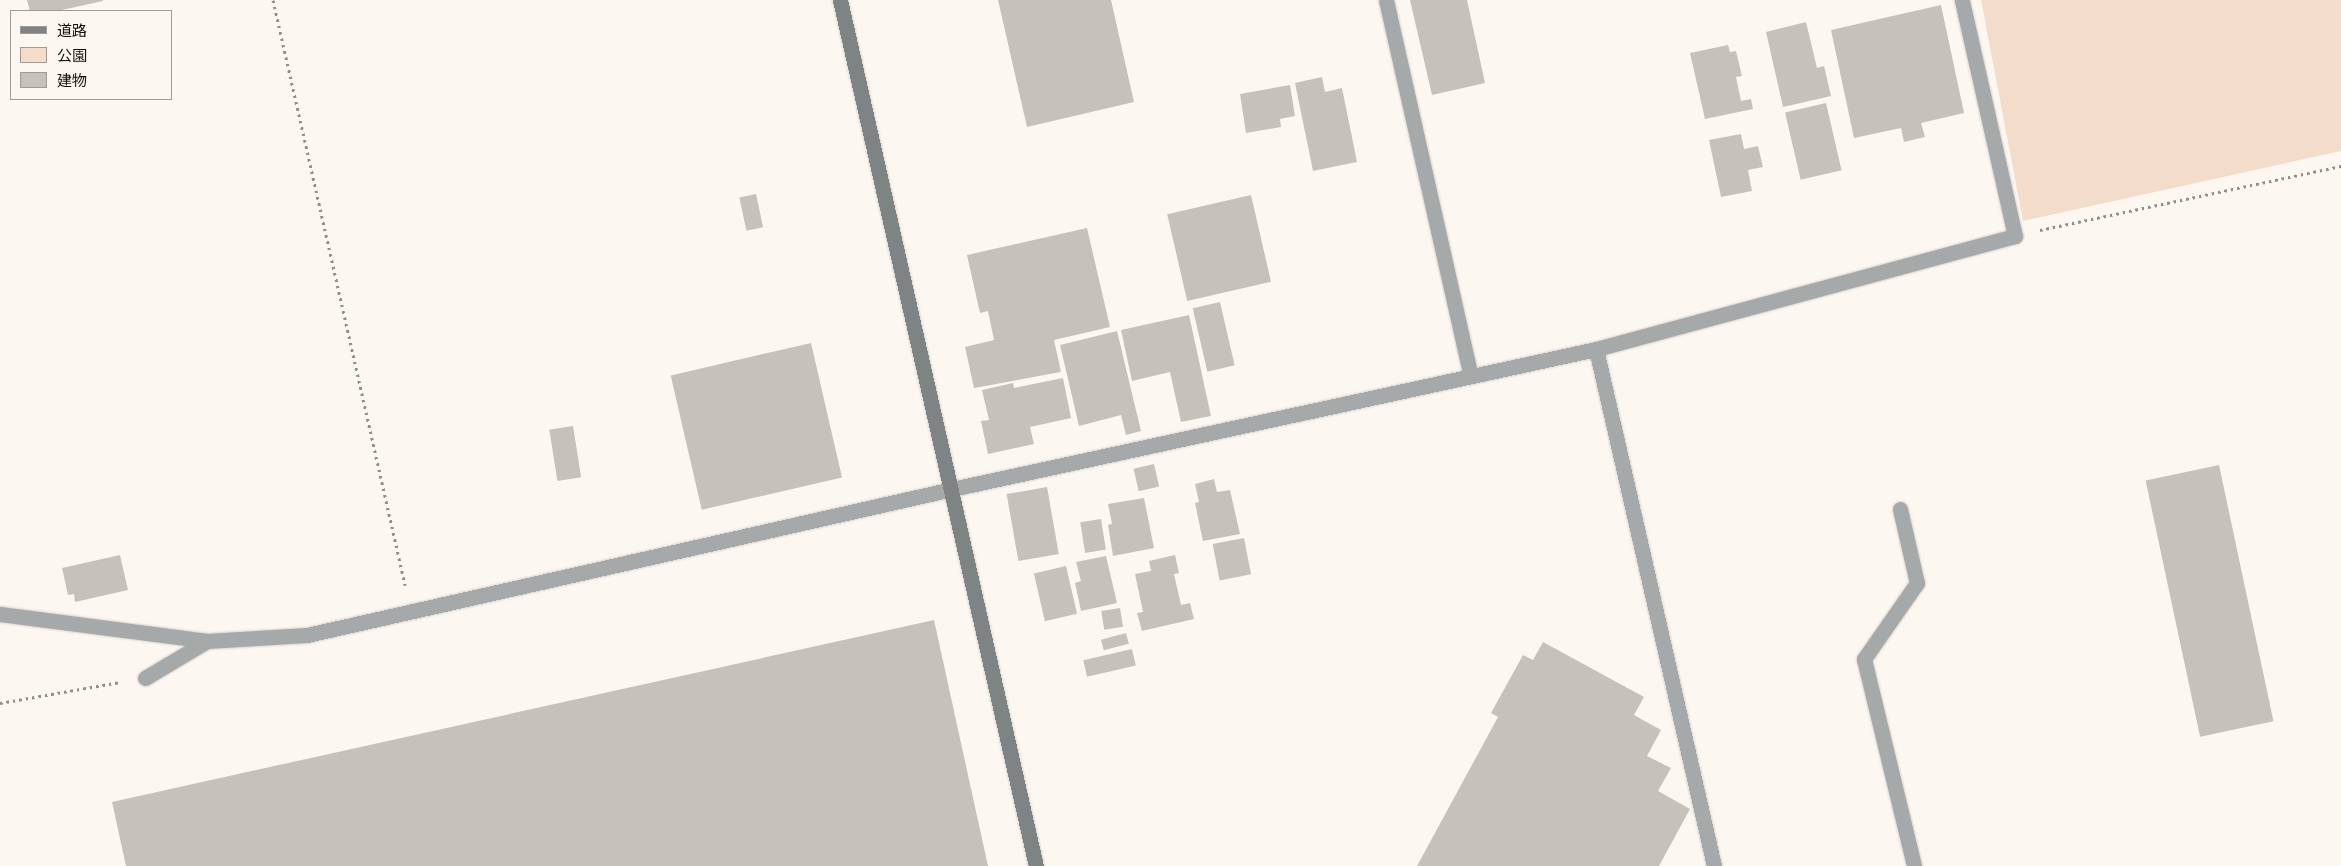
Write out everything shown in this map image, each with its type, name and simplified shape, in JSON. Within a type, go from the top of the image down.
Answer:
[{"type":"street","points":[[840,0],[952,488],[1036,866]]},
{"type":"street","points":[[1386,0],[1471,376]]},
{"type":"street","points":[[0,614],[206,641],[307,635],[411,613],[952,488],[1596,349],[2015,236],[1962,0]]},
{"type":"street","points":[[1596,349],[1714,866]]},
{"type":"street","points":[[1900,509],[1918,583],[1864,659],[1914,866]]},
{"type":"street","points":[[145,678],[206,641]]},
{"type":"path","points":[[273,0],[411,613]]},
{"type":"path","points":[[2015,236],[2341,166]]},
{"type":"path","points":[[0,703],[145,678]]},
{"type":"green space","points":[[1981,0],[2341,0],[2341,151],[2023,221]]},
{"type":"building","points":[[27,0],[103,0],[62,10],[30,10]]},
{"type":"building","points":[[998,0],[1111,0],[1134,102],[1027,127]]},
{"type":"building","points":[[1410,0],[1467,0],[1485,83],[1432,95]]},
{"type":"building","points":[[1941,5],[1964,113],[1921,123],[1925,137],[1904,142],[1901,128],[1854,138],[1831,30]]},
{"type":"building","points":[[1806,22],[1817,68],[1824,66],[1831,96],[1783,107],[1766,32]]},
{"type":"building","points":[[1728,45],[1730,52],[1736,51],[1742,76],[1736,77],[1741,101],[1751,99],[1753,109],[1705,119],[1690,53]]},
{"type":"building","points":[[1322,77],[1325,92],[1342,88],[1357,162],[1313,171],[1295,83]]},
{"type":"building","points":[[1290,85],[1295,116],[1280,119],[1281,127],[1246,133],[1240,94]]},
{"type":"building","points":[[1826,103],[1842,170],[1801,180],[1785,112]]},
{"type":"building","points":[[1741,134],[1744,149],[1758,146],[1763,167],[1748,170],[1752,191],[1721,197],[1709,140]]},
{"type":"building","points":[[756,194],[763,227],[746,231],[739,198]]},
{"type":"building","points":[[1251,195],[1271,282],[1187,301],[1167,214]]},
{"type":"building","points":[[1087,228],[1110,327],[1054,340],[1061,372],[974,388],[965,347],[994,340],[988,311],[980,313],[967,255]]},
{"type":"building","points":[[1220,302],[1235,365],[1207,372],[1193,308]]},
{"type":"building","points":[[1189,315],[1211,416],[1181,422],[1170,372],[1132,381],[1121,330]]},
{"type":"building","points":[[1117,331],[1141,431],[1126,435],[1121,415],[1079,426],[1060,345]]},
{"type":"building","points":[[811,343],[842,477],[702,510],[671,375]]},
{"type":"building","points":[[1063,378],[1071,418],[1030,427],[1034,444],[988,454],[981,421],[989,420],[982,390],[1013,383],[1014,388]]},
{"type":"building","points":[[573,426],[581,477],[557,481],[549,430]]},
{"type":"building","points":[[1154,464],[1159,486],[1139,491],[1134,469]]},
{"type":"building","points":[[2219,465],[2273,721],[2200,737],[2146,481]]},
{"type":"building","points":[[1214,479],[1217,492],[1230,490],[1240,534],[1203,541],[1195,503],[1199,502],[1195,484]]},
{"type":"building","points":[[1047,487],[1059,554],[1018,561],[1007,494]]},
{"type":"building","points":[[1144,498],[1154,548],[1113,556],[1108,525],[1112,524],[1108,504]]},
{"type":"building","points":[[1101,519],[1106,550],[1085,553],[1080,522]]},
{"type":"building","points":[[1244,538],[1251,574],[1220,580],[1213,544]]},
{"type":"building","points":[[120,555],[128,590],[75,602],[74,594],[68,595],[62,568]]},
{"type":"building","points":[[1175,555],[1179,573],[1174,574],[1181,605],[1190,603],[1194,619],[1142,631],[1137,613],[1143,612],[1135,574],[1151,571],[1149,561]]},
{"type":"building","points":[[1106,556],[1117,603],[1081,611],[1075,583],[1081,581],[1076,562]]},
{"type":"building","points":[[1066,566],[1077,614],[1045,621],[1034,573]]},
{"type":"building","points":[[1120,608],[1123,627],[1104,630],[1101,611]]},
{"type":"building","points":[[934,620],[988,866],[126,866],[112,802]]},
{"type":"building","points":[[1126,633],[1129,644],[1104,650],[1101,640]]},
{"type":"building","points":[[1543,642],[1644,697],[1634,715],[1661,730],[1647,756],[1671,768],[1658,791],[1690,809],[1659,866],[1417,866],[1498,717],[1491,713],[1523,655],[1533,660]]},
{"type":"building","points":[[1132,649],[1136,666],[1087,677],[1083,660]]}]
